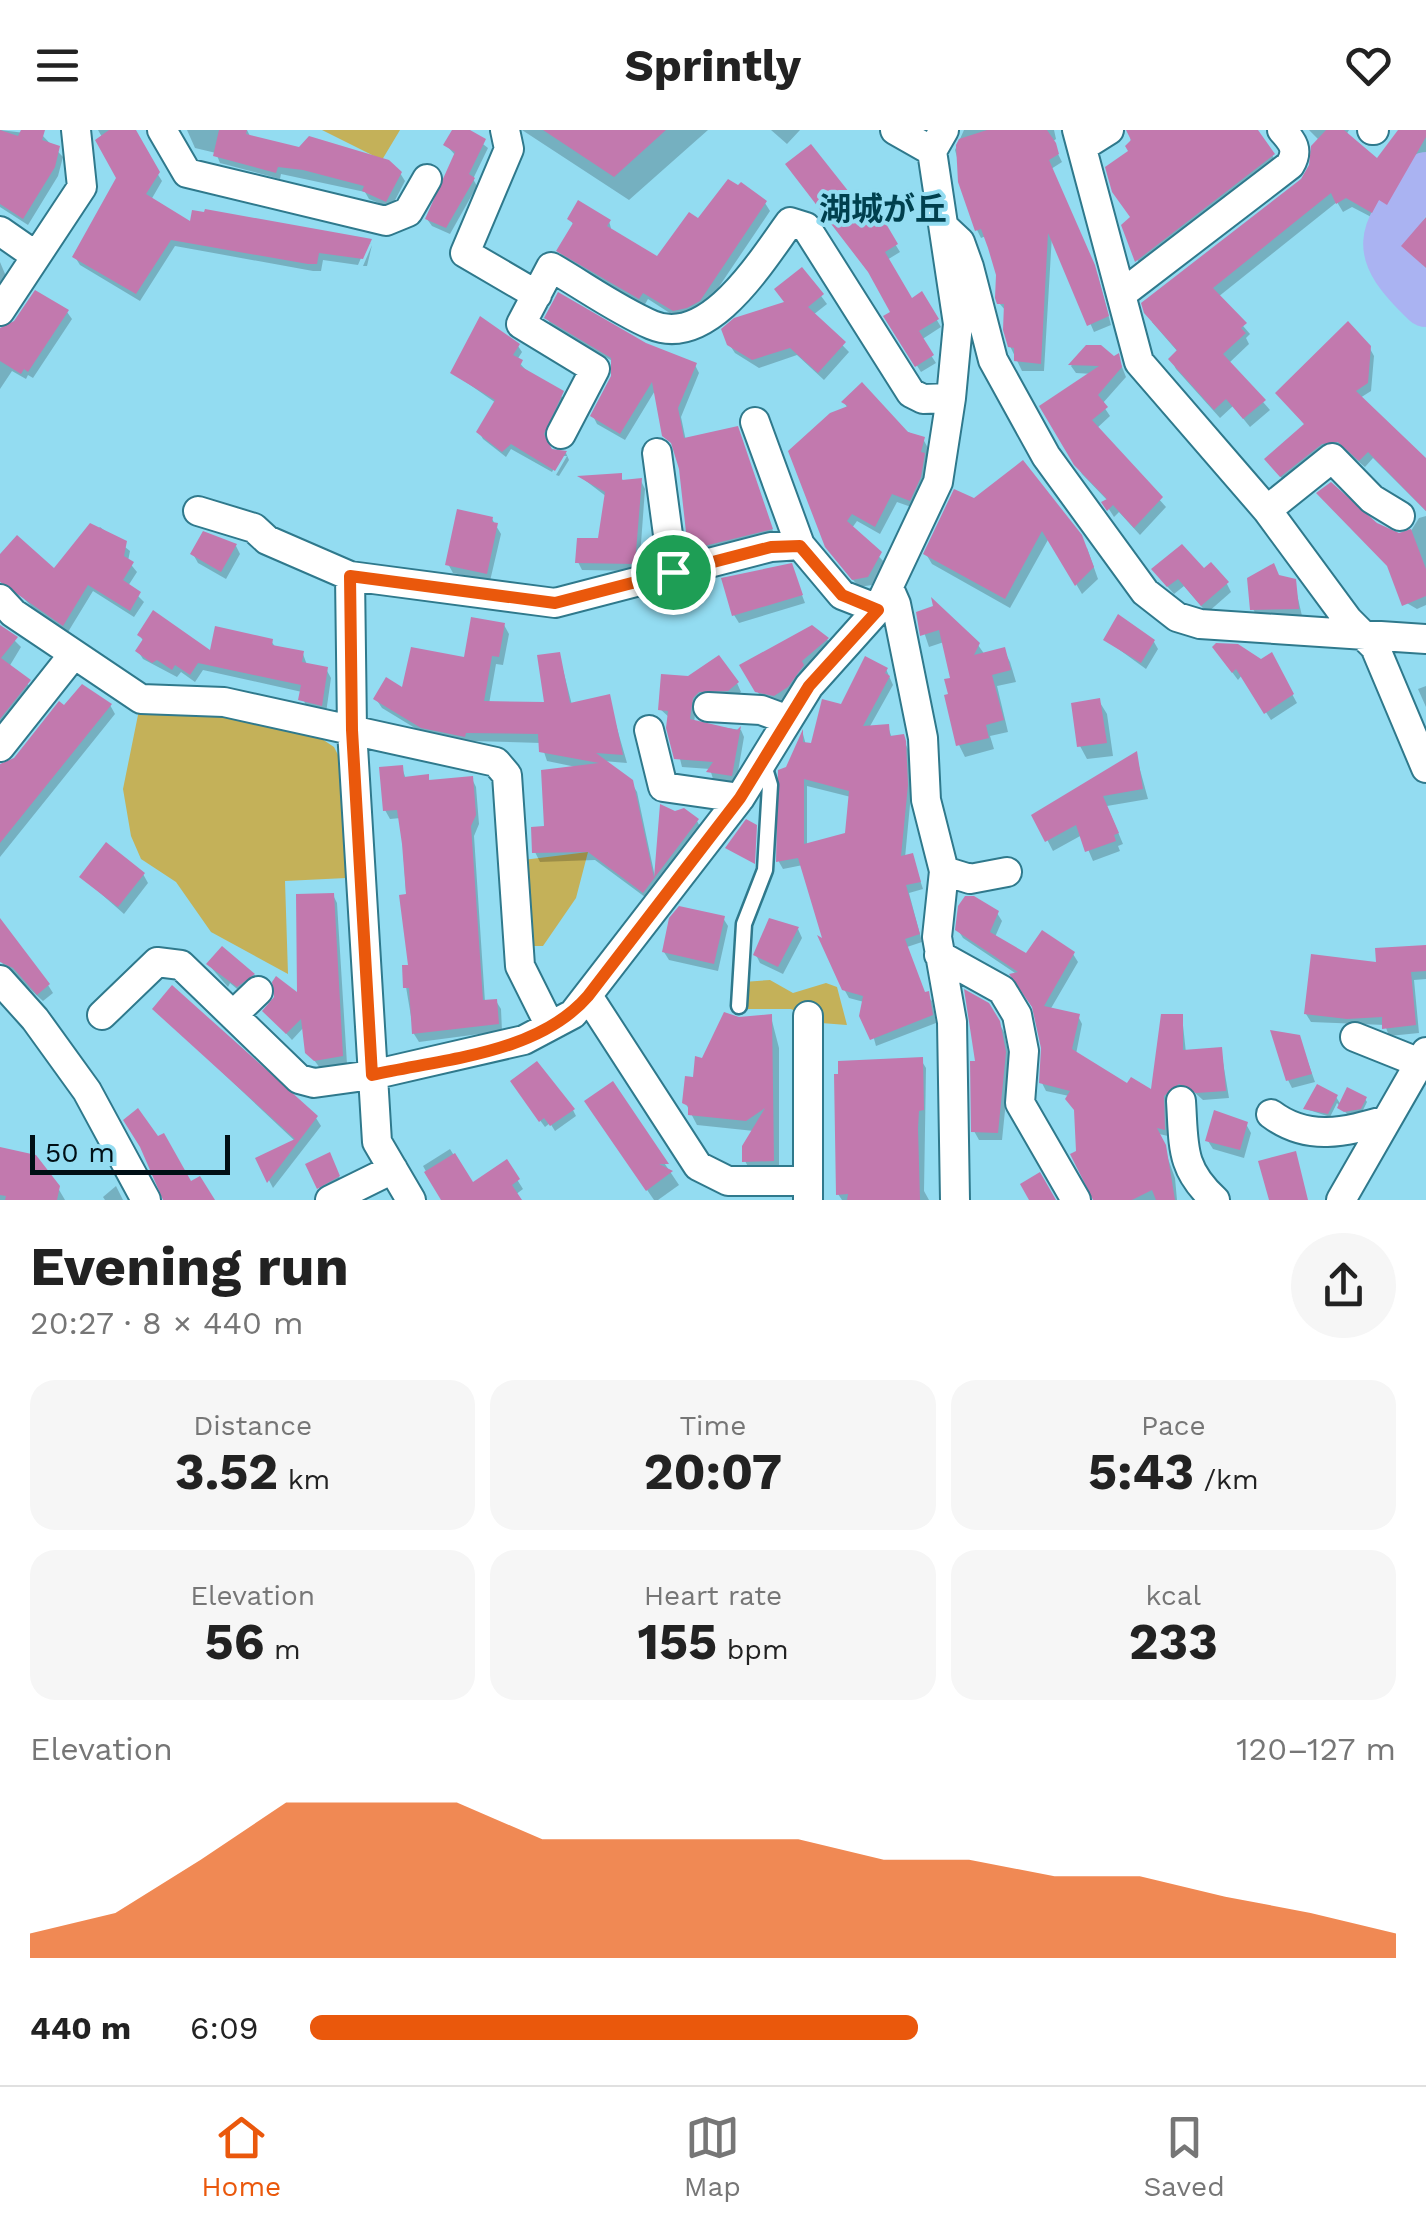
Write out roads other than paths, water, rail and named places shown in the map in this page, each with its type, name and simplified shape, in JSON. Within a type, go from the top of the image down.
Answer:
[{"type":"street","points":[[0,311],[82,188],[76,130]]},
{"type":"street","points":[[162,130],[187,173],[386,221],[408,212],[427,179]]},
{"type":"street","points":[[505,130],[509,149],[464,253],[537,295]]},
{"type":"street","points":[[102,1015],[157,962],[181,965],[299,1079],[314,1083],[372,1075],[524,1040],[573,1014],[740,798],[809,686],[883,599],[938,482],[958,324],[942,226],[938,141],[895,130]]},
{"type":"street","points":[[1108,130],[1080,139],[1124,293],[1139,362],[1267,510],[1375,647],[1426,768]]},
{"type":"street","points":[[1124,293],[1290,165],[1296,156],[1294,144],[1282,130]]},
{"type":"street","points":[[561,434],[595,369],[521,324],[552,267],[654,326],[680,329],[727,303],[790,222],[806,228],[912,393],[923,399],[951,398]]},
{"type":"street","points":[[942,226],[960,242],[993,360],[1026,424],[1145,592],[1176,618],[1200,624],[1426,639]]},
{"type":"street","points":[[0,231],[36,256]]},
{"type":"street","points":[[756,422],[800,546],[842,595],[896,604],[923,738],[926,800],[944,871],[939,955],[952,1022],[954,1200]]},
{"type":"street","points":[[657,454],[673,572]]},
{"type":"street","points":[[1267,510],[1332,458],[1372,499],[1400,516]]},
{"type":"street","points":[[198,511],[254,528],[267,540],[350,576],[555,603],[673,572],[712,566],[771,547],[800,546]]},
{"type":"street","points":[[350,576],[352,730],[377,1142],[411,1200]]},
{"type":"street","points":[[0,598],[13,614],[141,699],[224,702],[496,762],[507,775],[520,966],[550,1026]]},
{"type":"street","points":[[0,747],[73,655]]},
{"type":"street","points":[[708,707],[761,710],[788,720]]},
{"type":"street","points":[[649,730],[663,787],[740,798]]},
{"type":"street","points":[[944,871],[970,879],[1007,872]]},
{"type":"street","points":[[939,955],[1002,990],[1017,1016],[1024,1051],[1020,1103],[1076,1200]]},
{"type":"street","points":[[0,980],[35,1019],[87,1091],[146,1200]]},
{"type":"street","points":[[232,1015],[258,991]]},
{"type":"street","points":[[588,996],[698,1166],[728,1182],[808,1191],[802,1034]]},
{"type":"street","points":[[1341,1200],[1423,1058],[1355,1037]]},
{"type":"street","points":[[1180,1101],[1186,1163],[1192,1178],[1215,1200]]},
{"type":"street","points":[[1271,1114],[1294,1131],[1342,1133],[1387,1120]]},
{"type":"street","points":[[330,1200],[392,1169]]},
{"type":"lane","points":[[739,1006],[744,924],[764,870],[770,786],[763,761]]},
{"type":"waterway","points":[[1426,176],[1399,212],[1387,240],[1395,268],[1426,303]]},
{"type":"district","name":"湖城が丘","points":[[883,209]]}]
